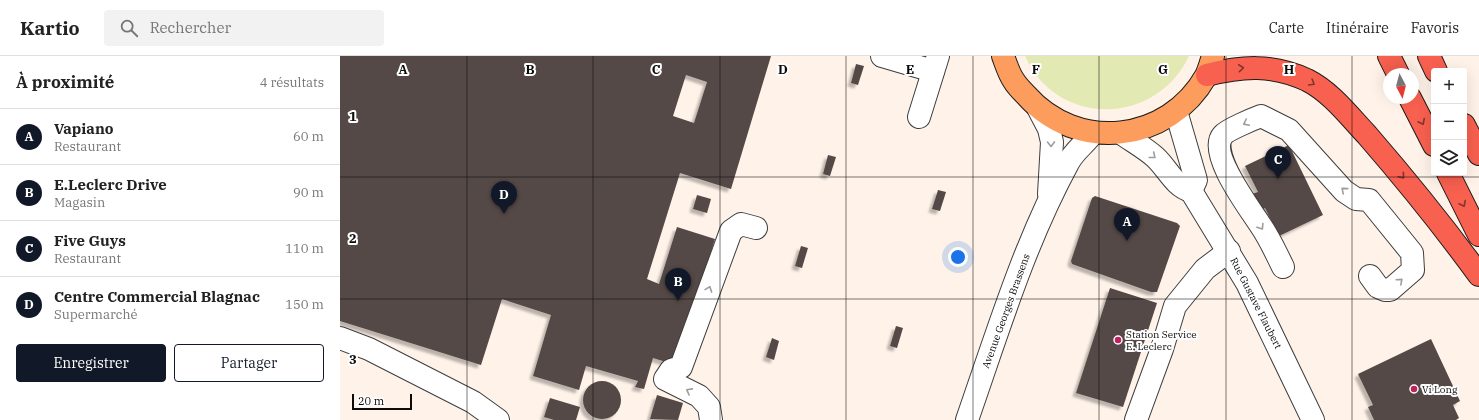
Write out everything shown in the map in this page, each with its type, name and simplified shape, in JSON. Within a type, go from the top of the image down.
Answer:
[{"type":"highway","points":[[1389,56],[1395,68]]},
{"type":"highway","points":[[1429,56],[1435,68]]},
{"type":"highway","points":[[1210,66],[1240,68],[1260,67],[1292,74],[1309,81],[1325,92],[1346,112],[1410,186],[1479,275]]},
{"type":"highway","points":[[1413,104],[1431,140]]},
{"type":"highway","points":[[1467,131],[1479,154]]},
{"type":"highway","points":[[1450,176],[1479,235]]},
{"type":"main road","points":[[1003,56],[1014,81],[1038,108],[1065,125],[1093,133],[1121,133],[1150,126],[1176,111],[1193,95],[1210,66]]},
{"type":"street","points":[[882,56],[935,64],[919,117]]},
{"type":"street","name":"Avenue Georges Brassens","points":[[1038,108],[1049,129],[1052,142],[1050,159],[1052,169],[1048,202]]},
{"type":"street","points":[[1176,111],[1196,180],[1191,190]]},
{"type":"street","points":[[1283,267],[1262,227],[1243,200],[1220,155],[1218,145],[1223,134],[1261,116],[1289,130],[1344,191],[1356,199],[1369,200],[1412,253],[1413,270],[1390,290],[1385,290],[1378,287],[1370,276]]},
{"type":"street","name":"Avenue Georges Brassens","points":[[966,420],[1009,301],[1048,202],[1068,162],[1093,133]]},
{"type":"street","name":"Rue Gustave Flaubert","points":[[1121,133],[1154,156],[1167,169],[1181,188],[1191,190],[1247,283],[1314,420]]},
{"type":"street","points":[[711,420],[709,407],[698,396],[665,378],[671,370],[681,367],[731,231],[741,224],[756,228]]},
{"type":"street","points":[[1136,420],[1162,349],[1175,306],[1205,270],[1229,252]]},
{"type":"street","points":[[340,338],[368,349],[473,402],[498,420]]},
{"type":"green space","points":[[1025,56],[1189,56],[1174,79],[1154,96],[1131,106],[1107,109],[1082,106],[1059,96],[1040,80]]},
{"type":"building","points":[[340,56],[771,56],[731,189],[680,173],[647,279],[659,284],[677,227],[715,239],[676,365],[653,358],[644,389],[635,387],[638,381],[586,366],[579,390],[533,376],[551,315],[502,299],[481,365],[340,321]],"holes":[[[686,75],[707,82],[694,123],[673,116]]]},
{"type":"building","points":[[856,64],[864,66],[858,85],[851,83]]},
{"type":"building","points":[[1289,145],[1323,215],[1279,236],[1265,208],[1260,211],[1252,194],[1258,192],[1245,166]]},
{"type":"building","points":[[828,155],[836,157],[830,176],[823,174]]},
{"type":"building","points":[[938,190],[946,192],[940,211],[932,209]]},
{"type":"building","points":[[697,195],[711,199],[707,213],[693,209]]},
{"type":"building","points":[[1095,196],[1177,223],[1180,226],[1157,292],[1151,292],[1072,264],[1071,261],[1092,198]]},
{"type":"building","points":[[801,246],[808,248],[802,268],[795,266]]},
{"type":"building","points":[[1110,288],[1157,303],[1123,407],[1076,393]]},
{"type":"building","points":[[896,326],[903,328],[897,348],[890,346]]},
{"type":"building","points":[[772,338],[779,341],[774,360],[766,357]]},
{"type":"building","name":"Vi Long","points":[[1431,339],[1460,401],[1453,405],[1459,418],[1456,420],[1374,420],[1368,407],[1373,405],[1358,374]]},
{"type":"building","points":[[598,381],[606,381],[613,384],[618,389],[621,400],[618,411],[613,416],[606,419],[598,419],[591,416],[586,411],[583,404],[583,396],[586,389],[591,384]]},
{"type":"building","points":[[657,395],[683,403],[678,420],[650,419]]},
{"type":"building","points":[[550,398],[580,407],[576,420],[554,420],[544,417]]},
{"type":"place","name":"Five Guys","points":[[1278,179]]},
{"type":"place","name":"Centre Commercial Blagnac","points":[[504,214]]},
{"type":"place","name":"Vapiano","points":[[1127,241]]},
{"type":"place","name":"E.Leclerc Drive","points":[[678,301]]},
{"type":"place","name":"Station Service E. Leclerc","points":[[1118,340]]},
{"type":"place","name":"Vi Long","points":[[1414,389]]}]
